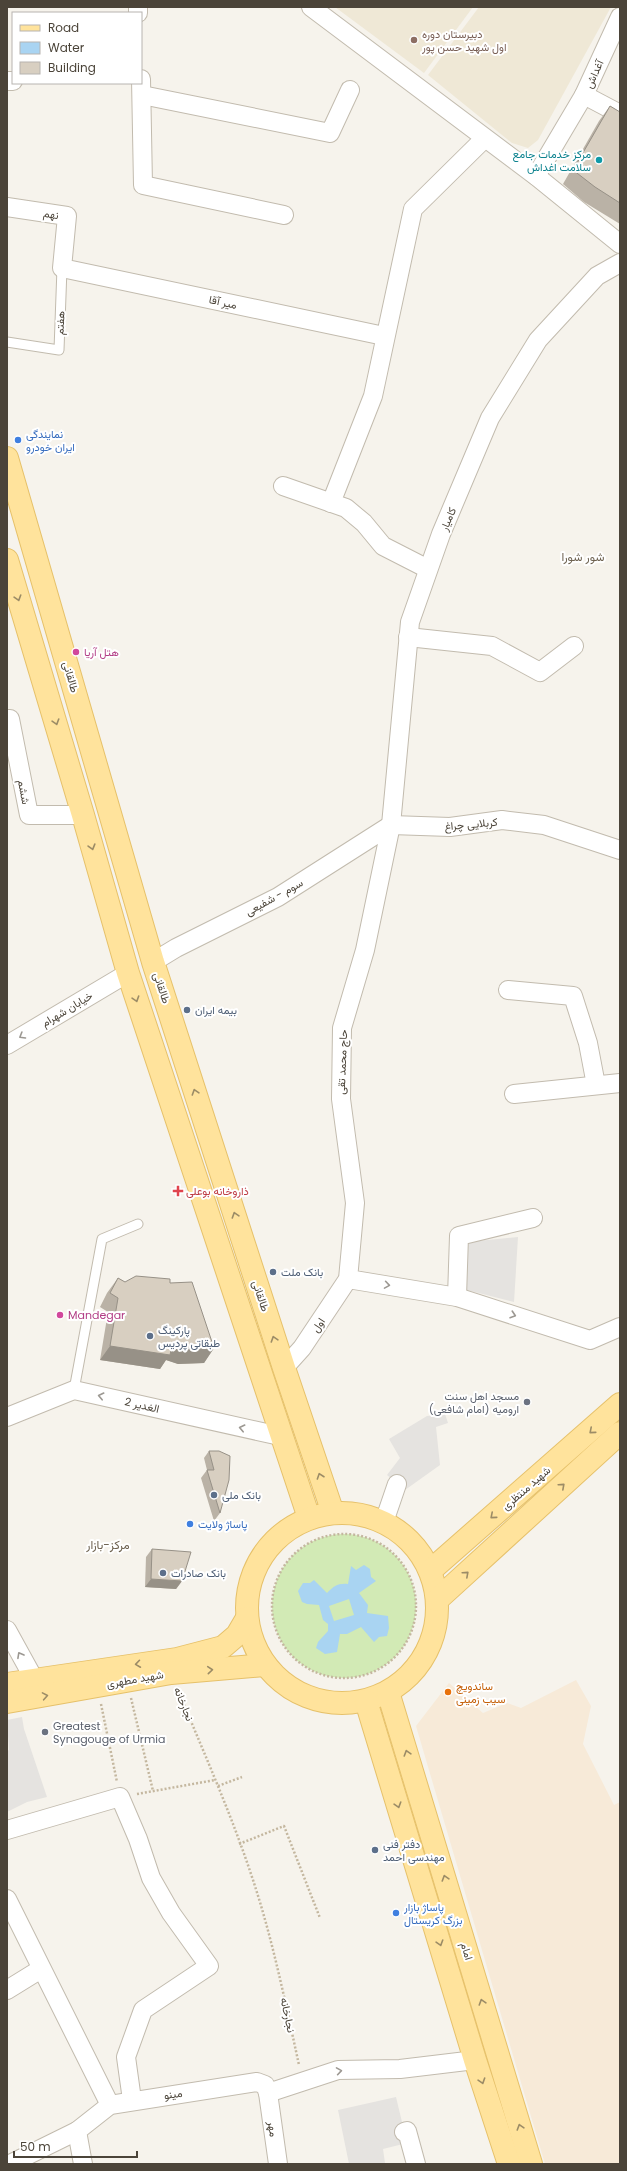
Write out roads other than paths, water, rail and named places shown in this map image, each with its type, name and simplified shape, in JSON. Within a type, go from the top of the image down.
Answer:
[{"type":"main road","name":"طالقانی","points":[[7,458],[153,962],[284,1368],[333,1512]]},
{"type":"main road","points":[[7,560],[83,815],[128,973],[280,1436],[309,1518]]},
{"type":"main road","points":[[128,973],[153,962]]},
{"type":"main road","name":"شهید منتظری","points":[[430,1571],[620,1404]]},
{"type":"main road","name":"شهید منتظری","points":[[438,1600],[620,1433]]},
{"type":"main road","points":[[333,1512],[368,1516],[384,1522],[401,1532],[416,1546],[430,1571],[438,1600],[437,1619],[433,1637],[426,1654],[416,1669],[403,1682],[388,1692],[366,1701],[344,1704],[321,1702],[299,1694],[280,1681],[264,1664],[253,1642],[247,1618],[248,1593],[255,1569],[265,1553],[286,1530],[309,1518],[333,1512]]},
{"type":"main road","name":"شهید مطهری","points":[[7,1684],[177,1658],[223,1647],[237,1635],[247,1618]]},
{"type":"main road","name":"شهید مطهری","points":[[7,1702],[171,1673],[264,1664]]},
{"type":"main road","name":"امام","points":[[388,1692],[531,2164]]},
{"type":"main road","points":[[366,1701],[475,2060],[509,2164]]},
{"type":"street","points":[[311,7],[484,139],[536,176],[620,244]]},
{"type":"street","name":"آغداش","points":[[620,17],[584,95],[620,114]]},
{"type":"street","points":[[284,215],[143,185],[142,87],[330,133],[350,90]]},
{"type":"street","points":[[536,176],[584,95]]},
{"type":"street","points":[[331,503],[373,396],[384,336],[413,209],[484,139]]},
{"type":"street","name":"نهم","points":[[7,207],[67,216],[62,268]]},
{"type":"street","name":"کامیار","points":[[391,825],[410,622],[428,569],[490,418],[538,340],[597,276],[620,263]]},
{"type":"street","name":"میر آقا","points":[[62,268],[384,336]]},
{"type":"street","points":[[283,486],[346,508],[364,523],[383,546],[428,569]]},
{"type":"street","points":[[408,637],[492,646],[540,672],[574,646]]},
{"type":"street","name":"ششم","points":[[7,719],[10,719],[29,815],[83,815]]},
{"type":"street","name":"کربلایی چراغ","points":[[391,825],[450,827],[502,820],[544,825],[620,850]]},
{"type":"street","name":"سوم - شفیعی","points":[[153,962],[176,948],[278,898],[391,825]]},
{"type":"street","name":"حاج محمد تقی","points":[[348,1279],[355,1202],[340,1099],[342,1028],[365,950],[391,825]]},
{"type":"street","name":"خیابان شهرام","points":[[7,1045],[128,973]]},
{"type":"street","points":[[508,990],[572,996],[588,1043],[596,1085]]},
{"type":"street","points":[[514,1094],[620,1082]]},
{"type":"street","points":[[457,1297],[458,1236],[533,1218]]},
{"type":"street","points":[[348,1279],[457,1297],[590,1340],[620,1327]]},
{"type":"street","name":"اول","points":[[284,1368],[302,1348],[348,1279]]},
{"type":"street","points":[[7,1417],[74,1390]]},
{"type":"street","name":"2 الغدیر","points":[[74,1390],[280,1436]]},
{"type":"street","points":[[384,1522],[397,1484]]},
{"type":"street","points":[[7,1630],[34,1679]]},
{"type":"street","points":[[7,1830],[120,1797],[138,1839],[150,1878],[171,1913],[209,1966],[143,2010],[126,2057],[132,2100]]},
{"type":"street","points":[[7,1898],[110,2105]]},
{"type":"street","points":[[7,1990],[41,1969]]},
{"type":"street","points":[[268,2093],[338,2070],[400,2069],[475,2060]]},
{"type":"street","name":"مینو","points":[[10,2164],[77,2130],[110,2105],[132,2100],[257,2082],[265,2085],[268,2093]]},
{"type":"street","name":"مهر","points":[[268,2093],[278,2164]]},
{"type":"street","points":[[77,2130],[83,2164]]},
{"type":"street","points":[[404,2132],[407,2131],[416,2164]]},
{"type":"lane","name":"هفتم","points":[[7,342],[59,350],[62,268]]},
{"type":"lane","points":[[74,1390],[102,1239],[138,1224]]},
{"type":"water","points":[[364,1565],[370,1569],[371,1577],[376,1581],[359,1593],[368,1605],[367,1613],[388,1616],[389,1628],[387,1636],[379,1637],[374,1642],[361,1627],[347,1634],[340,1634],[337,1652],[325,1654],[316,1648],[318,1642],[328,1631],[328,1624],[323,1620],[319,1605],[302,1602],[298,1591],[303,1583],[310,1583],[314,1580],[327,1593],[336,1586],[348,1584],[351,1566],[356,1570]],"holes":[[[349,1599],[354,1615],[334,1621],[329,1606]]]},
{"type":"place","name":"دبیرستان دوره اول شهید حسن پور","points":[[414,40]]},
{"type":"place","name":"مرکز خدمات جامع سلامت اغداش","points":[[599,160]]},
{"type":"place","name":"نمایندگی ایران خودرو","points":[[18,440]]},
{"type":"place","name":"هتل آریا","points":[[76,652]]},
{"type":"place","name":"بیمه ایران","points":[[187,1010]]},
{"type":"place","name":"ذاروخانه بوعلی","points":[[178,1191]]},
{"type":"place","name":"بانک ملت","points":[[273,1272]]},
{"type":"place","name":"Mandegar","points":[[60,1315]]},
{"type":"place","name":"پارکینگ طبقاتی پردیس","points":[[150,1336]]},
{"type":"place","name":"مسجد اهل سنت ارومیه (امام شافعی)","points":[[527,1402]]},
{"type":"place","name":"بانک ملی","points":[[214,1495]]},
{"type":"place","name":"پاساژ ولایت","points":[[190,1524]]},
{"type":"place","name":"بانک صادرات","points":[[163,1573]]},
{"type":"place","name":"ساندویچ سیب زمینی","points":[[448,1692]]},
{"type":"place","name":"Greatest Synagouge of Urmia","points":[[45,1732]]},
{"type":"place","name":"دفتر فنی مهندسی احمد","points":[[375,1850]]},
{"type":"place","name":"پاساژ بازار بزرگ کریستال","points":[[396,1913]]},
{"type":"district","name":"شور شورا","points":[[583,557]]},
{"type":"district","name":"مرکز-بازار","points":[[108,1545]]}]
